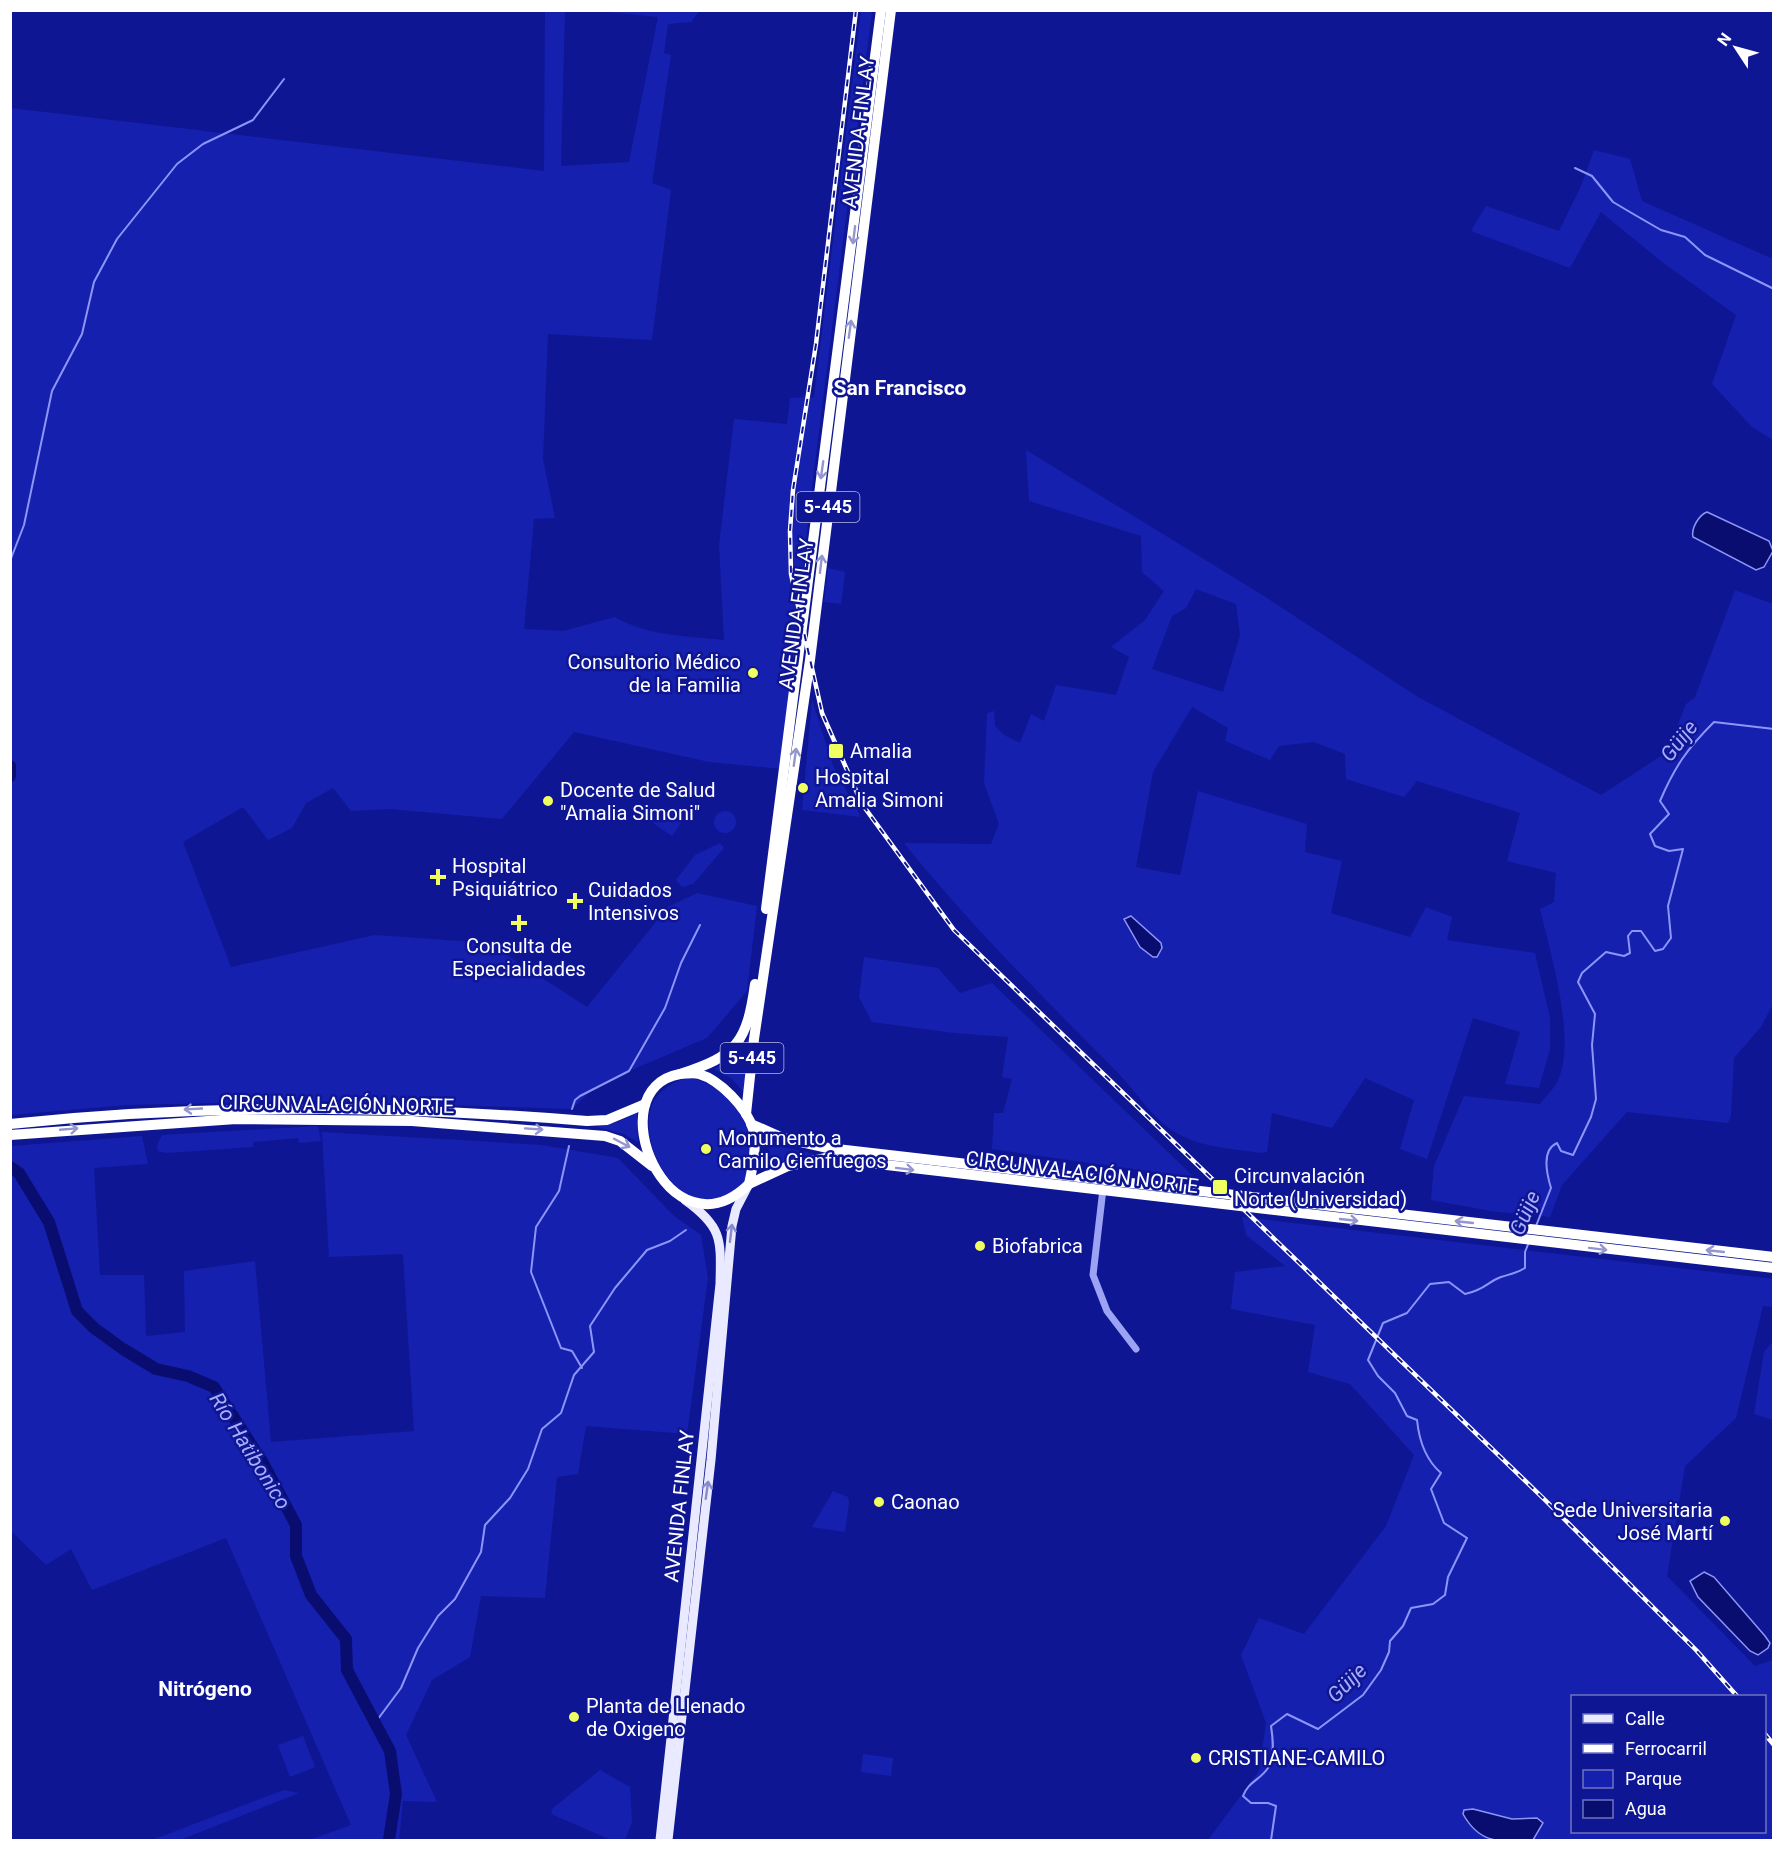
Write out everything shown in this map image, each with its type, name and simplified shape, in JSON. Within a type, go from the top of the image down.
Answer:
[{"type":"highway","name":"AVENIDA FINLAY","points":[[680,1074],[709,1065],[729,1052],[748,1024],[752,1006],[803,633],[881,10]]},
{"type":"highway","name":"AVENIDA FINLAY","points":[[749,1119],[754,1039],[810,660],[891,10]]},
{"type":"highway","name":"5-445","points":[[645,1104],[660,1082],[680,1074],[698,1074],[710,1079],[749,1119],[754,1151],[749,1184]]},
{"type":"highway","name":"CIRCUNVALACIÓN NORTE","points":[[10,1135],[238,1107],[399,1109],[587,1121],[607,1120],[645,1104]]},
{"type":"highway","points":[[645,1104],[645,1142],[652,1166],[676,1194],[707,1204],[717,1204],[737,1196],[749,1184]]},
{"type":"highway","name":"CIRCUNVALACIÓN NORTE","points":[[10,1124],[151,1117],[412,1121],[587,1132],[621,1141],[652,1166]]},
{"type":"highway","name":"CIRCUNVALACIÓN NORTE","points":[[749,1119],[783,1138],[828,1148],[1104,1180],[1521,1234]]},
{"type":"highway","name":"CIRCUNVALACIÓN NORTE","points":[[749,1184],[788,1166],[826,1158],[1103,1192],[1773,1257]]},
{"type":"highway","name":"CIRCUNVALACIÓN NORTE","points":[[1541,1236],[1773,1268]]},
{"type":"main road","name":"AVENIDA FINLAY","points":[[668,1840],[714,1437],[732,1226],[736,1209],[749,1184]]},
{"type":"main road","name":"AVENIDA FINLAY","points":[[660,1840],[712,1368],[721,1248],[709,1219],[676,1194]]},
{"type":"street","points":[[1104,1180],[1093,1275],[1107,1311],[1136,1349]]},
{"type":"green space","points":[[545,11],[565,11],[561,166],[629,162],[658,17],[599,11],[699,11],[691,22],[668,24],[664,53],[671,55],[652,183],[671,190],[652,340],[548,334],[543,459],[555,518],[534,519],[524,629],[563,631],[615,617],[654,632],[724,640],[719,545],[734,419],[787,424],[790,398],[814,397],[861,11],[872,11],[809,511],[783,769],[709,762],[574,732],[502,819],[390,809],[351,811],[333,788],[306,803],[292,828],[268,840],[243,807],[183,842],[231,967],[375,935],[488,943],[587,1007],[668,907],[697,893],[757,906],[747,991],[707,1038],[593,1089],[572,1109],[319,1101],[127,1105],[11,1115],[11,108],[544,171]]},
{"type":"green space","points":[[1594,150],[1630,159],[1642,201],[1773,259],[1773,440],[1752,427],[1712,384],[1736,315],[1662,262],[1601,212],[1570,268],[1471,231],[1486,206],[1559,231],[1581,186]]},
{"type":"green space","points":[[1026,450],[1264,596],[1418,697],[1601,795],[1667,752],[1686,704],[1695,697],[1735,590],[1773,604],[1774,994],[1772,1006],[1761,1027],[1734,1058],[1731,1116],[1728,1123],[1627,1112],[1562,1185],[1550,1217],[1491,1211],[1431,1200],[1434,1166],[1464,1096],[1540,1104],[1557,1082],[1563,1065],[1565,1044],[1563,1021],[1555,972],[1540,909],[1554,902],[1556,873],[1507,861],[1520,813],[1417,781],[1404,797],[1346,779],[1345,754],[1314,742],[1279,746],[1270,760],[1225,741],[1228,728],[1192,707],[1153,772],[1136,867],[1180,875],[1198,791],[1307,824],[1305,852],[1342,861],[1331,913],[1410,937],[1426,907],[1452,917],[1447,940],[1535,953],[1550,1018],[1550,1049],[1539,1088],[1505,1084],[1520,1032],[1473,1018],[1427,1159],[1400,1149],[1414,1100],[1365,1078],[1332,1128],[1272,1113],[1267,1152],[1211,1146],[1182,1136],[1163,1123],[1122,1077],[980,931],[904,843],[991,844],[999,824],[984,783],[987,713],[994,711],[995,726],[1004,735],[1020,743],[1031,714],[1044,721],[1056,685],[1116,695],[1129,657],[1111,647],[1145,620],[1164,591],[1142,572],[1141,536],[1029,501]],"holes":[[[1196,589],[1236,604],[1240,635],[1223,692],[1152,669],[1172,616],[1186,608]]]},
{"type":"green space","points":[[828,568],[845,572],[841,604],[824,602]]},
{"type":"green space","points":[[812,700],[833,766],[861,817],[802,810]]},
{"type":"green space","points":[[665,807],[683,820],[672,836],[653,823]]},
{"type":"green space","points":[[725,811],[733,814],[736,822],[733,830],[725,833],[717,830],[714,822],[717,814]]},
{"type":"green space","points":[[720,843],[724,848],[693,884],[682,887],[676,880],[695,855]]},
{"type":"green space","points":[[864,957],[938,968],[960,993],[992,983],[1195,1178],[992,1149],[994,1113],[1003,1113],[1012,1079],[1002,1077],[1008,1037],[954,1033],[872,1022],[859,997]]},
{"type":"green space","points":[[757,1024],[748,1097],[731,1078],[714,1069],[739,1050]]},
{"type":"green space","points":[[689,1077],[709,1084],[727,1096],[742,1111],[752,1130],[750,1182],[734,1193],[717,1200],[704,1200],[691,1196],[668,1178],[654,1151],[650,1136],[649,1122],[653,1102],[671,1085]]},
{"type":"green space","points":[[637,1113],[638,1142],[624,1134],[597,1127],[618,1122]]},
{"type":"green space","points":[[318,1126],[321,1141],[299,1143],[298,1138],[253,1142],[253,1147],[167,1153],[158,1151],[157,1145],[162,1135]]},
{"type":"green space","points":[[322,1132],[542,1145],[618,1158],[674,1216],[701,1235],[708,1278],[687,1434],[586,1426],[578,1474],[557,1477],[545,1598],[481,1596],[470,1657],[432,1680],[406,1735],[437,1802],[403,1801],[399,1840],[309,1840],[351,1825],[226,1538],[92,1590],[71,1549],[46,1565],[11,1531],[11,1146],[142,1136],[148,1164],[94,1168],[100,1275],[144,1275],[146,1336],[185,1332],[184,1271],[255,1261],[271,1442],[414,1431],[403,1254],[329,1257]]},
{"type":"green space","points":[[770,1141],[779,1146],[815,1154],[768,1167]]},
{"type":"green space","points":[[1242,1217],[1773,1279],[1773,1307],[1763,1306],[1736,1418],[1685,1466],[1667,1576],[1755,1666],[1773,1660],[1773,1840],[1208,1840],[1259,1771],[1266,1723],[1241,1655],[1259,1618],[1304,1634],[1386,1526],[1414,1455],[1350,1384],[1308,1372],[1315,1325],[1231,1309],[1235,1272],[1285,1266],[1246,1235]]},
{"type":"green space","points":[[1773,1341],[1773,1420],[1754,1414],[1764,1352]]},
{"type":"green space","points":[[833,1491],[848,1497],[845,1532],[812,1527]]},
{"type":"green space","points":[[303,1736],[315,1767],[290,1777],[278,1745]]},
{"type":"green space","points":[[863,1754],[893,1758],[891,1776],[861,1772]]},
{"type":"green space","points":[[600,1770],[630,1787],[632,1822],[625,1840],[611,1840],[551,1814],[553,1808]]},
{"type":"green space","points":[[284,1790],[299,1793],[180,1840],[152,1840]]},
{"type":"water","points":[[1707,512],[1769,541],[1773,551],[1764,567],[1756,570],[1693,537],[1696,522]]},
{"type":"water","points":[[1131,916],[1161,943],[1162,948],[1157,957],[1153,957],[1140,947],[1124,919]]},
{"type":"water","points":[[1704,1572],[1714,1577],[1765,1636],[1770,1643],[1768,1648],[1758,1655],[1750,1651],[1698,1597],[1690,1581]]},
{"type":"water","points":[[1473,1809],[1512,1819],[1537,1818],[1543,1823],[1533,1840],[1502,1841],[1485,1837],[1477,1832],[1463,1814],[1464,1810]]},
{"type":"waterway","points":[[10,561],[24,525],[52,391],[82,334],[94,282],[117,239],[177,164],[203,144],[253,120],[284,79]]},
{"type":"waterway","points":[[1575,168],[1592,176],[1613,202],[1661,230],[1685,237],[1705,255],[1774,289]]},
{"type":"waterway","name":"Güije","points":[[1536,1226],[1551,1188],[1546,1163],[1549,1151],[1557,1143],[1561,1151],[1573,1155],[1591,1117],[1596,1099],[1592,1045],[1595,1014],[1578,982],[1582,973],[1606,952],[1624,956],[1630,953],[1628,936],[1632,931],[1641,931],[1655,951],[1663,949],[1671,938],[1668,906],[1683,849],[1669,851],[1655,846],[1650,834],[1669,814],[1660,801],[1682,758],[1714,722],[1774,729]]},
{"type":"waterway","name":"Río Hatibonico","points":[[10,766],[10,776]]},
{"type":"waterway","points":[[572,1109],[575,1100],[580,1096],[629,1071],[665,1008],[681,963],[700,925]]},
{"type":"waterway","points":[[569,1146],[559,1191],[536,1227],[531,1272],[561,1348],[572,1351],[582,1368]]},
{"type":"waterway","name":"Río Hatibonico","points":[[10,1167],[19,1173],[49,1222],[77,1311],[94,1328],[156,1369],[188,1376],[214,1387],[263,1463],[296,1525],[296,1556],[311,1595],[346,1639],[347,1670],[390,1751],[396,1794],[389,1840]]},
{"type":"waterway","points":[[375,1723],[401,1688],[418,1648],[438,1616],[455,1599],[481,1552],[485,1525],[510,1498],[528,1469],[542,1429],[561,1413],[574,1375],[594,1352],[590,1326],[615,1288],[647,1250],[670,1241],[686,1230]]},
{"type":"waterway","name":"Güije","points":[[1271,1840],[1276,1806],[1268,1803],[1251,1803],[1243,1796],[1248,1787],[1268,1768],[1273,1747],[1271,1726],[1287,1714],[1318,1729],[1363,1695],[1381,1670],[1389,1652],[1390,1641],[1403,1626],[1411,1608],[1433,1604],[1445,1595],[1448,1577],[1467,1538],[1444,1523],[1431,1489],[1441,1473],[1431,1462],[1424,1449],[1417,1420],[1407,1416],[1395,1393],[1378,1376],[1368,1360],[1383,1323],[1407,1313],[1430,1284],[1449,1282],[1465,1294],[1522,1270],[1525,1268],[1525,1252],[1529,1242]]},
{"type":"railway","points":[[856,10],[816,344],[793,490],[790,531],[791,574],[822,713],[862,804],[954,930],[1544,1499],[1696,1650],[1736,1695]]},
{"type":"railway","points":[[1766,1735],[1774,1745]]},
{"type":"place","name":"Consultorio Médico de la Familia","points":[[753,673]]},
{"type":"place","name":"Amalia","points":[[836,751]]},
{"type":"place","name":"Hospital Amalia Simoni","points":[[803,788]]},
{"type":"place","name":"Docente de Salud \"Amalia Simoni\"","points":[[548,801]]},
{"type":"place","name":"Hospital Psiquiátrico","points":[[438,877]]},
{"type":"place","name":"Cuidados Intensivos","points":[[575,901]]},
{"type":"place","name":"Consulta de Especialidades","points":[[519,923]]},
{"type":"place","name":"Monumento a Camilo Cienfuegos","points":[[706,1149]]},
{"type":"place","name":"Circunvalación Norte (Universidad)","points":[[1220,1187]]},
{"type":"place","name":"Biofabrica","points":[[980,1246]]},
{"type":"place","name":"Caonao","points":[[879,1502]]},
{"type":"place","name":"Sede Universitaria José Martí","points":[[1725,1521]]},
{"type":"place","name":"Planta de Llenado de Oxigeno","points":[[574,1717]]},
{"type":"place","name":"CRISTIANE-CAMILO","points":[[1196,1758]]},
{"type":"district","name":"San Francisco","points":[[900,388]]},
{"type":"district","name":"Nitrógeno","points":[[205,1689]]}]
